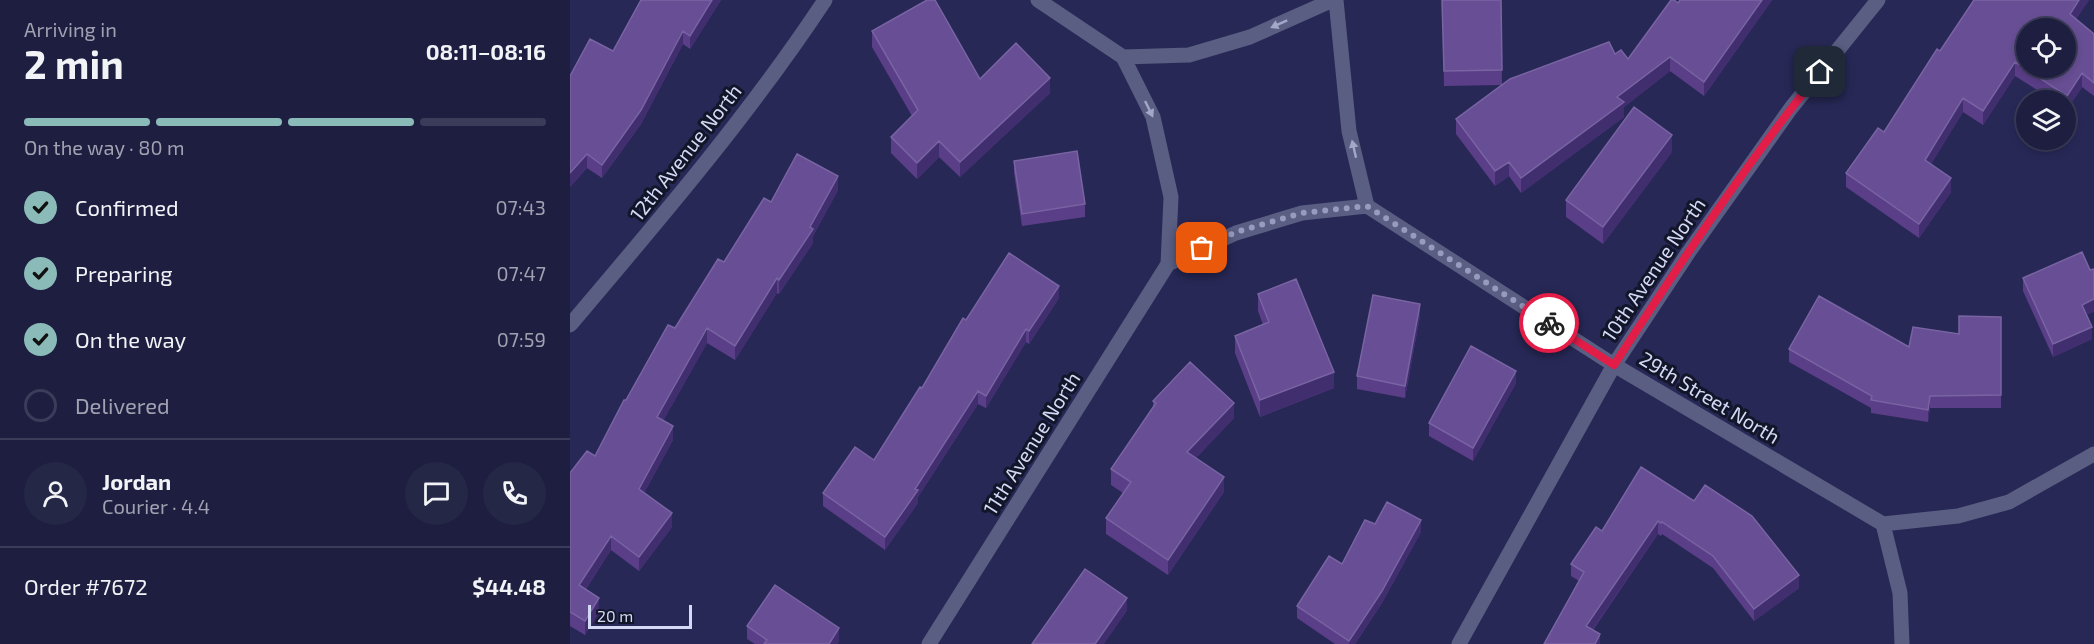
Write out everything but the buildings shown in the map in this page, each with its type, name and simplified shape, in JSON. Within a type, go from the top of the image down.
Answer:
[{"type":"street","name":"12th Avenue North","points":[[570,325],[673,204],[798,41],[825,0]]},
{"type":"street","points":[[1038,0],[1123,57],[1153,117],[1171,197],[1168,264],[1236,232],[1302,213],[1367,206],[1350,131],[1334,0],[1250,37],[1189,55],[1123,57]]},
{"type":"street","name":"10th Avenue North","points":[[1459,644],[1614,365],[1688,253],[1791,108],[1878,0]]},
{"type":"street","name":"29th Street North","points":[[1367,206],[1614,365],[1883,524]]},
{"type":"street","name":"11th Avenue North","points":[[929,644],[1168,264]]},
{"type":"street","points":[[1902,644],[1900,593],[1883,524],[1958,516],[2008,502],[2094,454]]},
{"type":"way so far","points":[[1202,248],[1236,232],[1302,213],[1367,206],[1549,323]]},
{"type":"route","points":[[1549,323],[1614,365],[1688,253],[1791,108],[1820,72]]}]
